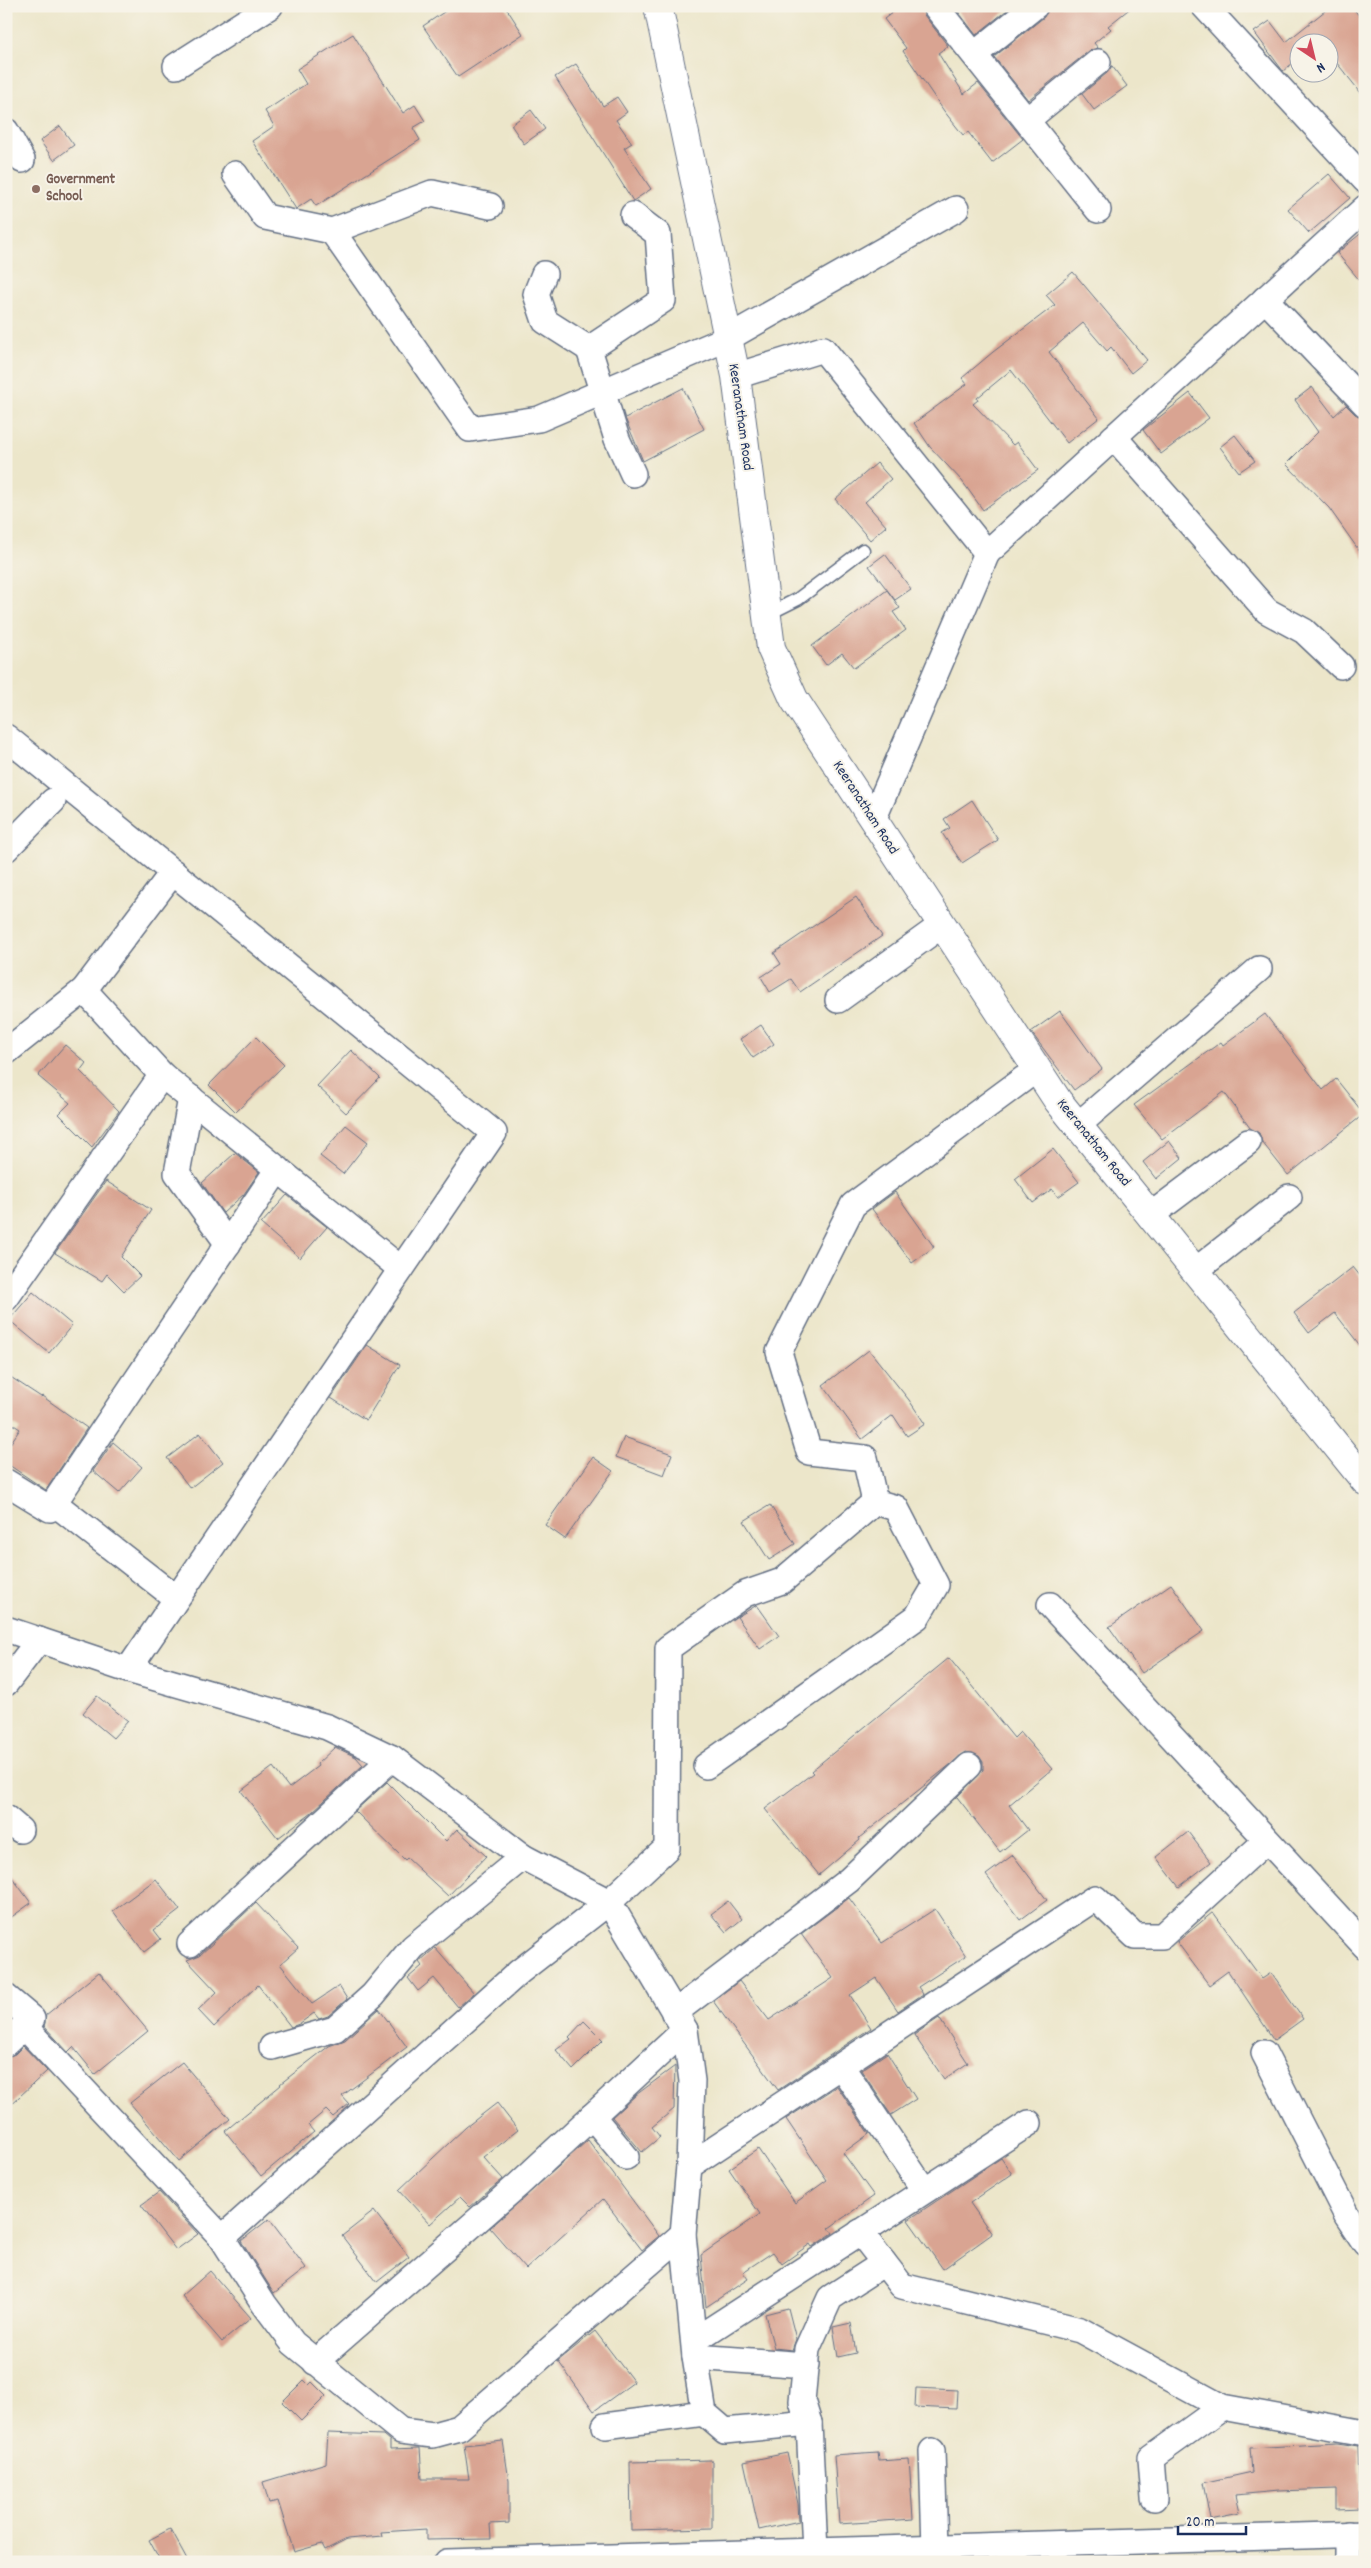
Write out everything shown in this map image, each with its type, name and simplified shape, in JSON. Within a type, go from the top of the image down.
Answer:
[{"type":"street","points":[[176,66],[270,6]]},
{"type":"street","name":"Keeranatham Road","points":[[658,6],[736,376],[766,615],[772,648],[794,699],[1037,1069],[1078,1125],[1365,1481]]},
{"type":"street","points":[[935,6],[1098,210]]},
{"type":"street","points":[[975,54],[1036,6]]},
{"type":"street","points":[[1204,6],[1365,180]]},
{"type":"street","points":[[1027,120],[1098,62]]},
{"type":"street","points":[[6,131],[22,160]]},
{"type":"street","points":[[235,174],[265,217],[332,231],[432,193],[490,206]]},
{"type":"street","points":[[873,820],[987,553],[1365,208]]},
{"type":"street","points":[[332,231],[470,429],[539,418],[728,338],[956,209]]},
{"type":"street","points":[[589,349],[663,300],[658,234],[633,215]]},
{"type":"street","points":[[544,274],[536,294],[545,320],[589,349],[617,439],[632,474]]},
{"type":"street","points":[[1265,299],[1365,404]]},
{"type":"street","points":[[736,376],[822,349],[987,553]]},
{"type":"street","points":[[1114,437],[1267,610],[1304,631],[1341,666]]},
{"type":"street","points":[[6,737],[494,1133],[128,1670]]},
{"type":"street","points":[[6,849],[53,801]]},
{"type":"street","points":[[6,1052],[84,990],[173,872]]},
{"type":"street","points":[[838,1000],[942,925]]},
{"type":"street","points":[[1078,1125],[1260,969]]},
{"type":"street","points":[[84,990],[162,1075],[401,1269]]},
{"type":"street","points":[[875,1502],[865,1458],[808,1452],[779,1352],[853,1205],[1037,1069]]},
{"type":"street","points":[[6,1298],[162,1075]]},
{"type":"street","points":[[190,1098],[177,1173],[228,1244]]},
{"type":"street","points":[[1150,1215],[1248,1142]]},
{"type":"street","points":[[6,1482],[50,1509],[278,1169]]},
{"type":"street","points":[[1195,1271],[1289,1197]]},
{"type":"street","points":[[54,1502],[176,1598]]},
{"type":"street","points":[[706,1766],[917,1617],[936,1585],[896,1508],[875,1502]]},
{"type":"street","points":[[222,2238],[519,1972],[610,1902],[667,1848],[668,1648],[745,1594],[782,1581],[875,1502]]},
{"type":"street","points":[[1050,1605],[1365,1946]]},
{"type":"street","points":[[6,1629],[128,1670],[327,1727],[392,1758],[523,1857],[610,1902],[679,2021],[692,2081],[689,2166],[682,2234],[704,2413],[725,2431],[809,2423]]},
{"type":"street","points":[[6,1683],[39,1640]]},
{"type":"street","points":[[190,1944],[392,1758]]},
{"type":"street","points":[[315,2362],[518,2185],[592,2116],[679,2021],[849,1880],[969,1766]]},
{"type":"street","points":[[689,2166],[1095,1898],[1135,1936],[1162,1936],[1266,1841]]},
{"type":"street","points":[[272,2047],[335,2029],[373,1995],[413,1947],[523,1857]]},
{"type":"street","points":[[6,1997],[32,2019],[6,2043]]},
{"type":"street","points":[[24,2026],[222,2238],[264,2304],[293,2343],[401,2431],[433,2435],[459,2428],[682,2234]]},
{"type":"street","points":[[1264,2053],[1347,2216],[1365,2243]]},
{"type":"street","points":[[841,2066],[924,2190]]},
{"type":"street","points":[[592,2116],[626,2157]]},
{"type":"street","points":[[695,2348],[860,2232],[1028,2123]]},
{"type":"street","points":[[860,2232],[902,2286],[1080,2330],[1222,2407],[1365,2433]]},
{"type":"street","points":[[815,2556],[809,2423],[802,2402],[807,2349],[830,2298],[884,2263]]},
{"type":"street","points":[[695,2348],[806,2365]]},
{"type":"street","points":[[1154,2498],[1151,2458],[1222,2407]]},
{"type":"street","points":[[605,2426],[704,2413]]},
{"type":"street","points":[[932,2451],[935,2547]]},
{"type":"street","points":[[456,2561],[815,2556],[935,2547],[1357,2534],[1348,2562]]},
{"type":"lane","points":[[766,615],[798,599],[862,550]]},
{"type":"building","points":[[453,6],[505,6],[523,34],[458,77],[423,26]]},
{"type":"building","points":[[901,6],[921,6],[924,15],[948,46],[938,53],[964,94],[978,83],[1023,139],[992,163],[968,132],[963,135],[944,111],[903,51],[906,48],[884,19]]},
{"type":"building","points":[[954,6],[1012,6],[976,35]]},
{"type":"building","points":[[1049,6],[1133,6],[1108,26],[1111,29],[1094,43],[1098,48],[1089,51],[1028,100],[994,57],[1044,17]]},
{"type":"building","points":[[1331,6],[1351,6],[1365,23],[1365,98],[1338,64],[1338,32],[1298,32]]},
{"type":"building","points":[[1270,21],[1286,42],[1288,40],[1288,67],[1283,71],[1254,32]]},
{"type":"building","points":[[353,34],[403,113],[415,105],[425,121],[413,128],[420,140],[316,206],[311,199],[296,209],[252,141],[274,126],[265,111],[306,84],[297,69]]},
{"type":"building","points":[[576,64],[603,106],[617,97],[627,112],[616,120],[632,143],[624,148],[651,189],[633,201],[555,77]]},
{"type":"building","points":[[1112,66],[1127,86],[1094,110],[1082,94],[1107,73]]},
{"type":"building","points":[[531,110],[545,129],[524,144],[511,125]]},
{"type":"building","points":[[60,126],[74,145],[54,160],[40,141]]},
{"type":"building","points":[[1329,174],[1350,198],[1309,233],[1288,209]]},
{"type":"building","points":[[1365,230],[1365,287],[1337,253]]},
{"type":"building","points":[[1073,272],[1147,360],[1131,373],[1111,347],[1107,351],[1083,323],[1049,352],[1099,418],[1067,443],[1011,370],[977,398],[978,400],[973,404],[1013,445],[1017,442],[1038,470],[983,510],[962,481],[930,447],[914,423],[967,384],[962,378],[1055,305],[1046,295]]},
{"type":"building","points":[[1312,387],[1334,416],[1346,405],[1355,414],[1365,418],[1365,559],[1329,508],[1286,464],[1318,432],[1295,400]]},
{"type":"building","points":[[683,388],[704,429],[643,461],[625,418]]},
{"type":"building","points":[[1190,393],[1209,418],[1161,454],[1143,430]]},
{"type":"building","points":[[1235,435],[1255,461],[1239,472],[1220,447]]},
{"type":"building","points":[[877,463],[891,479],[865,502],[886,526],[870,540],[835,499]]},
{"type":"building","points":[[885,554],[911,589],[895,600],[869,566]]},
{"type":"building","points":[[887,590],[900,608],[893,612],[906,630],[854,668],[842,653],[826,665],[812,646]]},
{"type":"building","points":[[972,800],[998,840],[962,863],[942,833],[950,828],[944,819]]},
{"type":"building","points":[[856,897],[882,936],[800,992],[791,979],[770,992],[761,977],[781,964],[774,953]]},
{"type":"building","points":[[1060,1011],[1102,1069],[1074,1090],[1031,1032]]},
{"type":"building","points":[[1265,1014],[1323,1090],[1336,1079],[1364,1114],[1288,1175],[1262,1142],[1259,1133],[1250,1128],[1224,1092],[1162,1139],[1134,1105],[1221,1042],[1223,1045]]},
{"type":"building","points":[[761,1025],[774,1044],[753,1058],[740,1039]]},
{"type":"building","points":[[256,1037],[284,1065],[236,1112],[209,1085]]},
{"type":"building","points":[[65,1045],[86,1063],[80,1071],[119,1111],[92,1147],[59,1114],[70,1103],[38,1076]]},
{"type":"building","points":[[351,1050],[380,1078],[346,1113],[317,1086]]},
{"type":"building","points":[[346,1125],[368,1142],[343,1174],[320,1156]]},
{"type":"building","points":[[1169,1141],[1182,1158],[1156,1179],[1143,1162]]},
{"type":"building","points":[[1053,1149],[1079,1182],[1058,1197],[1052,1189],[1033,1203],[1015,1179]]},
{"type":"building","points":[[235,1153],[259,1172],[244,1194],[223,1213],[202,1183]]},
{"type":"building","points":[[106,1181],[151,1210],[121,1257],[140,1276],[124,1291],[107,1274],[102,1281],[55,1253]]},
{"type":"building","points":[[895,1192],[934,1247],[912,1263],[872,1209]]},
{"type":"building","points":[[287,1195],[327,1227],[300,1258],[261,1224]]},
{"type":"building","points":[[1353,1267],[1365,1282],[1365,1352],[1335,1313],[1309,1333],[1294,1313]]},
{"type":"building","points":[[33,1292],[72,1325],[49,1353],[9,1320]]},
{"type":"building","points":[[367,1345],[400,1365],[366,1420],[331,1398]]},
{"type":"building","points":[[869,1350],[909,1400],[925,1424],[907,1436],[893,1415],[862,1439],[823,1385]]},
{"type":"building","points":[[6,1374],[42,1396],[87,1428],[46,1490],[6,1463],[6,1450],[20,1429],[6,1420]]},
{"type":"building","points":[[200,1433],[223,1462],[190,1488],[167,1458]]},
{"type":"building","points":[[624,1437],[672,1454],[664,1475],[616,1457]]},
{"type":"building","points":[[113,1442],[142,1467],[119,1493],[93,1471]]},
{"type":"building","points":[[593,1457],[613,1471],[565,1539],[545,1525]]},
{"type":"building","points":[[770,1505],[795,1544],[769,1560],[744,1521]]},
{"type":"building","points":[[1171,1584],[1204,1631],[1142,1673],[1109,1627]]},
{"type":"building","points":[[757,1605],[779,1636],[760,1649],[737,1617]]},
{"type":"building","points":[[949,1658],[1014,1738],[1020,1732],[1052,1769],[1009,1805],[1028,1830],[1000,1852],[957,1797],[983,1770],[983,1762],[979,1756],[966,1752],[859,1838],[860,1840],[819,1875],[765,1809],[813,1773],[811,1771]]},
{"type":"building","points":[[97,1696],[128,1721],[113,1738],[83,1713]]},
{"type":"building","points":[[335,1747],[356,1757],[363,1765],[312,1812],[278,1838],[241,1791],[273,1767],[289,1788],[318,1766],[317,1764]]},
{"type":"building","points":[[387,1782],[446,1841],[457,1829],[486,1856],[448,1896],[407,1858],[405,1860],[355,1811]]},
{"type":"building","points":[[1188,1832],[1211,1862],[1179,1887],[1156,1857]]},
{"type":"building","points":[[1013,1855],[1047,1900],[1020,1920],[986,1875]]},
{"type":"building","points":[[6,1869],[31,1903],[6,1921]]},
{"type":"building","points":[[156,1879],[180,1910],[154,1930],[161,1939],[144,1952],[113,1911]]},
{"type":"building","points":[[849,1898],[882,1943],[935,1909],[966,1956],[918,1987],[923,1994],[898,2011],[876,1978],[850,1995],[871,2028],[778,2090],[713,2001],[739,1981],[769,2020],[833,1978],[801,1934]]},
{"type":"building","points":[[728,1901],[742,1919],[726,1932],[711,1914]]},
{"type":"building","points":[[256,1903],[298,1948],[280,1964],[312,2004],[339,1986],[347,1999],[328,2016],[319,2019],[314,2013],[299,2024],[291,2027],[258,1985],[214,2027],[198,2010],[217,1992],[187,1960],[200,1955]]},
{"type":"building","points":[[1213,1912],[1262,1979],[1271,1973],[1303,2019],[1274,2040],[1228,1971],[1209,1985],[1177,1942]]},
{"type":"building","points":[[435,1948],[474,1993],[458,2007],[434,1978],[418,1991],[408,1978],[422,1966],[419,1962]]},
{"type":"building","points":[[99,1972],[148,2031],[95,2074],[73,2047],[68,2052],[44,2026],[46,2015]]},
{"type":"building","points":[[379,2009],[407,2047],[342,2096],[349,2104],[333,2117],[326,2110],[308,2125],[314,2132],[261,2176],[225,2131],[280,2084],[329,2046],[345,2040]]},
{"type":"building","points":[[939,2018],[968,2063],[944,2079],[914,2035]]},
{"type":"building","points":[[584,2021],[603,2040],[573,2070],[556,2050],[571,2039],[569,2037]]},
{"type":"building","points":[[23,2046],[47,2071],[6,2109],[6,2057],[15,2054]]},
{"type":"building","points":[[887,2053],[916,2099],[891,2115],[861,2070]]},
{"type":"building","points":[[182,2062],[230,2119],[179,2161],[130,2103]]},
{"type":"building","points":[[675,2066],[674,2109],[652,2127],[660,2137],[642,2152],[612,2117],[636,2095]]},
{"type":"building","points":[[837,2086],[869,2134],[843,2153],[874,2196],[829,2228],[833,2233],[812,2247],[810,2244],[782,2264],[773,2252],[743,2272],[748,2279],[706,2307],[701,2255],[760,2214],[729,2169],[758,2149],[795,2203],[827,2180],[786,2119]]},
{"type":"building","points":[[497,2103],[518,2130],[483,2157],[503,2179],[470,2207],[460,2197],[430,2224],[399,2190],[466,2127]]},
{"type":"building","points":[[588,2140],[659,2236],[642,2250],[603,2199],[526,2269],[490,2228]]},
{"type":"building","points":[[1001,2158],[1012,2174],[970,2203],[992,2234],[943,2269],[908,2220]]},
{"type":"building","points":[[159,2192],[198,2234],[176,2250],[141,2205]]},
{"type":"building","points":[[374,2211],[409,2257],[377,2282],[342,2236]]},
{"type":"building","points":[[269,2219],[306,2268],[274,2293],[241,2241]]},
{"type":"building","points":[[210,2271],[251,2318],[222,2342],[182,2296]]},
{"type":"building","points":[[788,2308],[796,2339],[792,2350],[774,2348],[765,2314]]},
{"type":"building","points":[[851,2323],[856,2353],[838,2357],[833,2327]]},
{"type":"building","points":[[595,2331],[634,2382],[594,2411],[558,2361]]},
{"type":"building","points":[[304,2380],[309,2385],[312,2382],[326,2396],[301,2421],[282,2402]]},
{"type":"building","points":[[916,2388],[957,2390],[956,2409],[915,2407]]},
{"type":"building","points":[[328,2433],[383,2435],[390,2441],[390,2449],[420,2448],[422,2479],[469,2479],[464,2445],[503,2441],[509,2481],[509,2523],[490,2524],[491,2539],[426,2540],[426,2529],[381,2532],[382,2536],[347,2539],[325,2550],[322,2544],[294,2552],[278,2501],[269,2503],[263,2482],[326,2463]]},
{"type":"building","points":[[1337,2443],[1358,2446],[1360,2508],[1337,2509],[1337,2489],[1278,2491],[1236,2495],[1240,2513],[1210,2519],[1203,2483],[1252,2472],[1250,2448]]},
{"type":"building","points":[[878,2452],[879,2461],[909,2459],[913,2519],[839,2524],[834,2455]]},
{"type":"building","points":[[787,2453],[798,2504],[799,2521],[759,2530],[744,2462]]},
{"type":"building","points":[[712,2460],[712,2528],[631,2530],[630,2462]]},
{"type":"building","points":[[170,2529],[188,2562],[161,2562],[149,2540]]},
{"type":"place","name":"Government School","points":[[36,189]]}]
